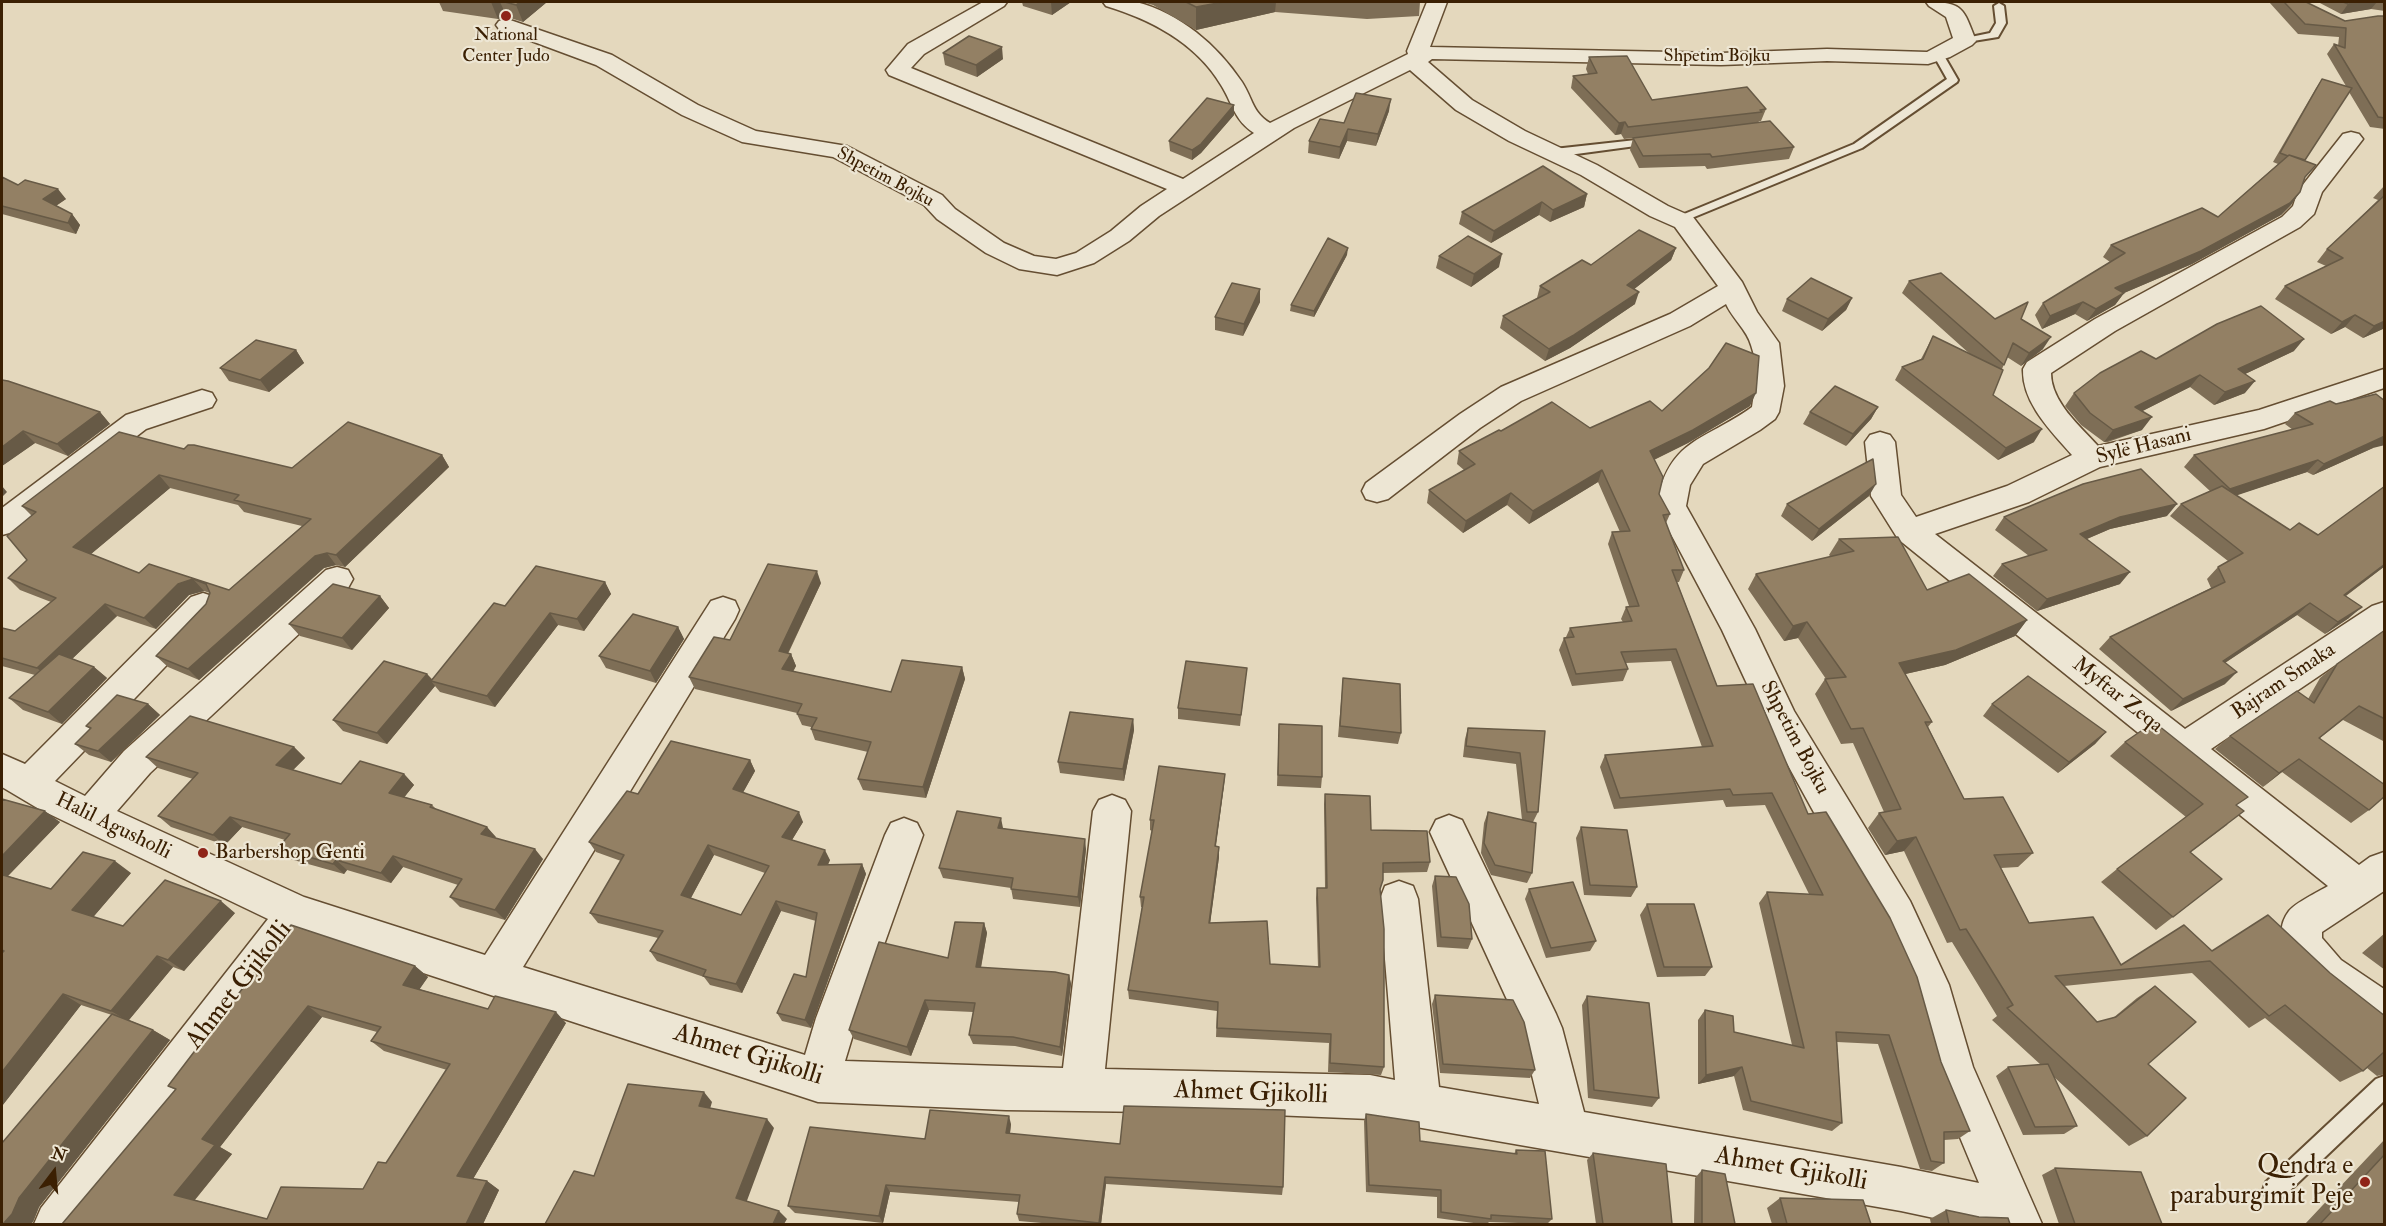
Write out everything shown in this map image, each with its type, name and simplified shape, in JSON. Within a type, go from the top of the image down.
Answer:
[{"type":"street","points":[[997,2],[916,49],[897,70],[1185,188]]},
{"type":"street","points":[[1113,2],[1140,9],[1166,21],[1190,39],[1223,71],[1238,93],[1239,102],[1249,119],[1269,134]]},
{"type":"street","points":[[1417,60],[1418,51],[1437,2]]},
{"type":"street","points":[[1936,2],[1955,14],[1965,41]]},
{"type":"street","name":"Shpetim Bojku","points":[[506,26],[604,60],[690,110],[750,137],[839,151],[933,200],[946,214],[995,248],[1028,262],[1058,267],[1085,258],[1120,236],[1185,188],[1269,134],[1428,53],[1721,58],[1827,55],[1928,58],[1939,56],[1948,47],[1965,41]]},
{"type":"street","name":"Shpetim Bojku","points":[[1417,60],[1464,105],[1517,136],[1554,153],[1684,222],[1732,288],[1744,314],[1764,343],[1770,386],[1765,412],[1706,446],[1683,464],[1672,492],[1671,506],[1738,630],[1780,719],[1835,815],[1896,914],[1929,985],[1953,1070],[2016,1219]]},
{"type":"street","points":[[2092,458],[2054,414],[2038,389],[2035,378],[2037,369],[2105,325],[2291,222],[2305,209],[2310,191],[2351,139]]},
{"type":"street","points":[[1377,491],[1470,421],[1511,394],[1680,320],[1732,288]]},
{"type":"street","name":"Sylë Hasani","points":[[1909,531],[2018,494],[2092,458],[2264,418],[2385,378]]},
{"type":"street","points":[[2,524],[136,422],[202,400]]},
{"type":"street","name":"Myftar Zeqa","points":[[1880,442],[1886,496],[1909,531],[2183,749],[2372,879],[2303,923],[2302,944],[2327,974],[2385,1012]]},
{"type":"street","points":[[90,816],[137,762],[337,579]]},
{"type":"street","name":"Halil Agusholli","points":[[203,606],[15,777],[90,816],[296,913]]},
{"type":"street","points":[[494,977],[723,610]]},
{"type":"street","name":"Bajram Smaka","points":[[2183,749],[2385,615]]},
{"type":"street","points":[[1082,1090],[1112,812]]},
{"type":"street","points":[[1449,832],[1541,1028],[1567,1132]]},
{"type":"street","points":[[818,1081],[837,1018],[904,835]]},
{"type":"street","points":[[1399,899],[1419,1106]]},
{"type":"street","name":"Ahmet Gjikolli","points":[[57,1224],[296,913],[818,1081],[1370,1097],[1901,1189],[2016,1219]]},
{"type":"lane","points":[[1965,41],[1994,35],[2001,23],[1999,6]]},
{"type":"lane","points":[[1678,219],[1858,146],[1953,80],[1939,56]]},
{"type":"lane","points":[[1554,153],[1668,140]]},
{"type":"lane","points":[[2274,1190],[2385,1087]]},
{"type":"building","points":[[1186,2],[1223,2],[1196,7]]},
{"type":"building","points":[[2284,2],[2306,2],[2345,21],[2385,16],[2385,118],[2378,117],[2334,44],[2345,48],[2346,28],[2305,24]]},
{"type":"building","points":[[969,36],[1002,47],[976,65],[943,53]]},
{"type":"building","points":[[1627,56],[1652,100],[1747,87],[1766,109],[1760,110],[1762,112],[1628,127],[1625,122],[1619,123],[1573,76],[1597,73],[1589,57]]},
{"type":"building","points":[[2322,79],[2352,88],[2305,160],[2280,153]]},
{"type":"building","points":[[1356,93],[1391,99],[1378,134],[1348,129],[1340,147],[1309,141],[1320,119],[1344,123]]},
{"type":"building","points":[[1207,98],[1234,105],[1201,144],[1192,150],[1169,141]]},
{"type":"building","points":[[1770,121],[1794,147],[1712,157],[1710,154],[1643,156],[1633,138]]},
{"type":"building","points":[[2289,155],[2316,165],[2305,177],[2300,192],[2290,203],[2201,251],[2115,288],[2124,293],[2096,309],[2083,302],[2050,316],[2043,303],[2125,253],[2111,245],[2202,208],[2218,217]]},
{"type":"building","points":[[1543,166],[1587,194],[1553,210],[1542,202],[1494,231],[1462,212]]},
{"type":"building","points":[[2,177],[18,185],[25,180],[58,189],[43,199],[72,214],[68,223],[2,206]]},
{"type":"building","points":[[2385,195],[2385,321],[2374,326],[2355,315],[2342,322],[2285,286],[2343,258],[2327,249]]},
{"type":"building","points":[[1639,230],[1676,248],[1627,285],[1639,292],[1574,335],[1549,349],[1503,316],[1550,292],[1540,286],[1582,260],[1591,265]]},
{"type":"building","points":[[1468,236],[1502,254],[1474,274],[1439,256]]},
{"type":"building","points":[[1328,238],[1348,248],[1314,311],[1291,305]]},
{"type":"building","points":[[1941,273],[1995,319],[2028,302],[2021,319],[2051,337],[2029,353],[2013,343],[2004,365],[1909,281]]},
{"type":"building","points":[[1811,278],[1852,298],[1828,319],[1787,299]]},
{"type":"building","points":[[1232,283],[1260,289],[1244,324],[1215,317]]},
{"type":"building","points":[[2261,306],[2304,339],[2238,369],[2255,381],[2225,392],[2200,375],[2135,407],[2152,417],[2113,430],[2090,413],[2074,393],[2100,373],[2141,351],[2156,359],[2217,324]]},
{"type":"building","points":[[1933,336],[2003,370],[1993,395],[2042,429],[2006,448],[1902,367],[1923,359]]},
{"type":"building","points":[[256,340],[296,350],[260,380],[220,368]]},
{"type":"building","points":[[1726,343],[1759,356],[1756,393],[1693,430],[1650,451],[1663,477],[1659,494],[1670,514],[1663,515],[1684,570],[1672,570],[1717,686],[1753,684],[1808,814],[1826,812],[1890,918],[1917,977],[1941,1062],[1970,1131],[1944,1132],[1944,1163],[1931,1161],[1889,1035],[1836,1032],[1842,1123],[1751,1101],[1742,1067],[1706,1075],[1705,1010],[1733,1016],[1734,1032],[1804,1048],[1767,892],[1823,895],[1772,793],[1733,795],[1730,789],[1620,798],[1605,755],[1713,746],[1676,649],[1621,652],[1628,669],[1576,674],[1564,638],[1574,637],[1570,628],[1632,621],[1626,607],[1639,606],[1612,532],[1630,531],[1602,470],[1533,511],[1511,493],[1466,521],[1429,490],[1475,464],[1459,451],[1501,431],[1552,402],[1590,428],[1650,401],[1662,411],[1709,368]]},
{"type":"building","points":[[2,380],[100,412],[57,444],[23,431],[2,447]]},
{"type":"building","points":[[1835,386],[1878,407],[1853,434],[1810,412]]},
{"type":"building","points":[[2376,394],[2385,401],[2385,436],[2324,464],[2318,460],[2230,489],[2194,455],[2313,424],[2295,413],[2330,401],[2336,404]]},
{"type":"building","points":[[348,422],[442,455],[336,555],[327,553],[315,556],[188,669],[156,656],[206,604],[210,593],[206,584],[193,579],[178,584],[144,618],[105,604],[37,668],[2,658],[2,628],[15,631],[56,598],[8,578],[27,560],[7,536],[36,512],[22,506],[119,432],[184,449],[188,445],[194,445],[292,468]],"holes":[[[159,475],[239,495],[234,500],[311,519],[229,590],[149,564],[139,573],[73,547]]]},
{"type":"building","points":[[1873,459],[1876,484],[1819,529],[1787,504]]},
{"type":"building","points":[[2141,469],[2177,504],[2120,517],[2080,534],[2130,572],[2047,599],[2002,564],[2047,550],[2004,517],[2083,484]]},
{"type":"building","points":[[2222,486],[2290,530],[2299,523],[2318,535],[2385,486],[2385,564],[2344,595],[2362,607],[2338,622],[2310,603],[2223,661],[2237,672],[2183,699],[2110,637],[2225,582],[2218,567],[2243,553],[2181,504]]},
{"type":"building","points":[[1898,537],[1927,590],[1969,574],[2027,620],[1956,650],[1899,663],[1932,722],[1925,722],[1964,799],[2003,797],[2033,853],[1994,855],[2029,923],[2093,917],[2121,965],[2184,925],[2212,951],[2268,915],[2330,973],[2385,1016],[2385,1052],[2363,1071],[2285,1005],[2269,1016],[2210,961],[2055,976],[2097,1022],[2116,1017],[2155,986],[2196,1022],[2148,1064],[2186,1098],[2147,1136],[2007,1008],[2013,1005],[1966,929],[1960,930],[1916,837],[1897,841],[1879,813],[1901,809],[1863,728],[1851,729],[1825,679],[1846,677],[1807,622],[1793,626],[1756,574],[1854,551],[1839,539]]},
{"type":"building","points":[[768,564],[817,571],[779,651],[791,654],[782,669],[891,692],[902,660],[962,667],[923,787],[858,779],[871,742],[811,729],[817,718],[797,714],[802,704],[689,677],[714,637],[730,640]]},
{"type":"building","points":[[536,566],[605,582],[577,619],[550,613],[487,696],[431,681],[494,603],[505,606]]},
{"type":"building","points":[[333,584],[380,596],[342,638],[289,624]]},
{"type":"building","points":[[633,614],[678,627],[650,671],[599,656]]},
{"type":"building","points":[[2385,630],[2385,719],[2359,706],[2319,738],[2385,785],[2385,796],[2369,810],[2299,759],[2279,773],[2230,736],[2297,691],[2314,703],[2337,664]]},
{"type":"building","points":[[59,654],[94,667],[48,712],[9,698]]},
{"type":"building","points":[[384,661],[427,674],[377,733],[333,720]]},
{"type":"building","points":[[1186,661],[1247,668],[1241,715],[1178,708]]},
{"type":"building","points":[[2028,676],[2106,732],[2069,762],[1992,704]]},
{"type":"building","points":[[1343,678],[1400,684],[1401,733],[1340,726]]},
{"type":"building","points":[[117,695],[148,704],[98,751],[75,744],[91,728],[86,726]]},
{"type":"building","points":[[1070,712],[1133,719],[1123,769],[1058,762]]},
{"type":"building","points":[[190,716],[294,747],[276,765],[341,784],[360,761],[404,774],[389,793],[432,805],[430,807],[487,827],[481,834],[535,849],[495,910],[450,897],[462,879],[393,856],[381,873],[336,860],[333,864],[278,848],[290,834],[230,817],[213,835],[158,816],[198,773],[146,757]]},
{"type":"building","points":[[2154,722],[2248,797],[2236,805],[2244,811],[2190,852],[2222,879],[2173,917],[2117,869],[2203,804],[2125,742]]},
{"type":"building","points":[[1279,724],[1322,726],[1322,777],[1278,775]]},
{"type":"building","points":[[1468,728],[1545,731],[1538,812],[1527,812],[1520,753],[1466,746]]},
{"type":"building","points":[[671,741],[750,760],[733,789],[799,812],[782,837],[825,850],[818,865],[862,864],[805,1020],[777,1013],[794,974],[806,977],[817,913],[776,901],[736,984],[703,976],[706,970],[650,951],[663,931],[590,913],[624,855],[589,842],[627,791],[638,794]],"holes":[[[708,845],[769,866],[741,915],[681,895]]]},
{"type":"building","points":[[1159,766],[1225,774],[1215,846],[1219,847],[1209,923],[1267,921],[1270,964],[1320,967],[1317,888],[1327,888],[1325,794],[1370,796],[1371,830],[1427,831],[1430,862],[1383,863],[1383,880],[1380,889],[1384,929],[1384,1067],[1330,1063],[1331,1034],[1217,1028],[1218,1002],[1128,990],[1144,897],[1140,897],[1154,820],[1150,820]]},
{"type":"building","points":[[2,799],[45,811],[2,856]]},
{"type":"building","points":[[957,811],[1001,818],[998,828],[1085,839],[1078,897],[1011,889],[1013,878],[939,868]]},
{"type":"building","points":[[1488,812],[1536,823],[1532,873],[1495,865],[1484,843]]},
{"type":"building","points":[[1581,827],[1627,830],[1637,887],[1590,885]]},
{"type":"building","points":[[83,852],[115,861],[72,910],[123,926],[165,880],[221,901],[168,960],[157,956],[111,1011],[63,994],[2,1072],[2,953],[4,951],[2,950],[2,877],[3,875],[51,889]]},
{"type":"building","points":[[1435,876],[1456,877],[1469,904],[1472,939],[1441,937]]},
{"type":"building","points":[[1573,882],[1596,941],[1551,948],[1529,889]]},
{"type":"building","points":[[1647,904],[1694,904],[1712,967],[1664,967]]},
{"type":"building","points":[[955,922],[984,923],[976,967],[1069,975],[1060,1047],[1013,1037],[969,1035],[975,1003],[925,1000],[907,1047],[849,1030],[879,942],[948,958]]},
{"type":"building","points":[[291,925],[415,966],[403,985],[488,1009],[495,996],[556,1012],[457,1176],[487,1181],[466,1224],[62,1224],[176,1089],[168,1086]],"holes":[[[308,1006],[381,1027],[371,1041],[450,1064],[386,1163],[378,1162],[363,1189],[281,1187],[267,1219],[174,1195],[215,1145],[202,1139]]]},
{"type":"building","points":[[1435,995],[1513,1000],[1524,1022],[1535,1070],[1443,1064]]},
{"type":"building","points":[[1587,996],[1649,1003],[1659,1098],[1594,1090]]},
{"type":"building","points":[[112,1014],[153,1030],[19,1198],[12,1214],[2,1224],[2,1143]]},
{"type":"building","points":[[2048,1064],[2077,1126],[2035,1127],[2008,1067]]},
{"type":"building","points":[[628,1084],[704,1092],[699,1106],[767,1119],[736,1198],[779,1211],[773,1224],[545,1224],[574,1171],[594,1176]]},
{"type":"building","points":[[1124,1106],[1285,1110],[1283,1187],[1105,1177],[1099,1223],[1017,1214],[1020,1195],[886,1185],[879,1216],[788,1206],[810,1127],[925,1139],[930,1110],[1009,1116],[1006,1133],[1120,1144]]},
{"type":"building","points":[[1366,1114],[1419,1122],[1420,1141],[1517,1154],[1516,1150],[1545,1151],[1552,1219],[1491,1215],[1491,1219],[1441,1212],[1441,1190],[1369,1185]]},
{"type":"building","points":[[1593,1153],[1666,1164],[1672,1224],[1603,1224]]},
{"type":"building","name":"Qendra e paraburgimit Peje","points":[[2385,1154],[2385,1224],[2320,1224]]},
{"type":"building","points":[[2055,1168],[2141,1172],[2162,1224],[2075,1224]]},
{"type":"building","points":[[1702,1170],[1725,1174],[1735,1224],[1702,1224]]},
{"type":"building","points":[[1780,1198],[1863,1200],[1871,1224],[1787,1224]]},
{"type":"building","points":[[1946,1210],[1979,1217],[2008,1218],[2010,1224],[1949,1224]]},
{"type":"place","name":"National Center Judo","points":[[506,16]]},
{"type":"place","name":"Barbershop Genti","points":[[203,853]]},
{"type":"place","name":"Qendra e paraburgimit Peje","points":[[2365,1182]]}]
